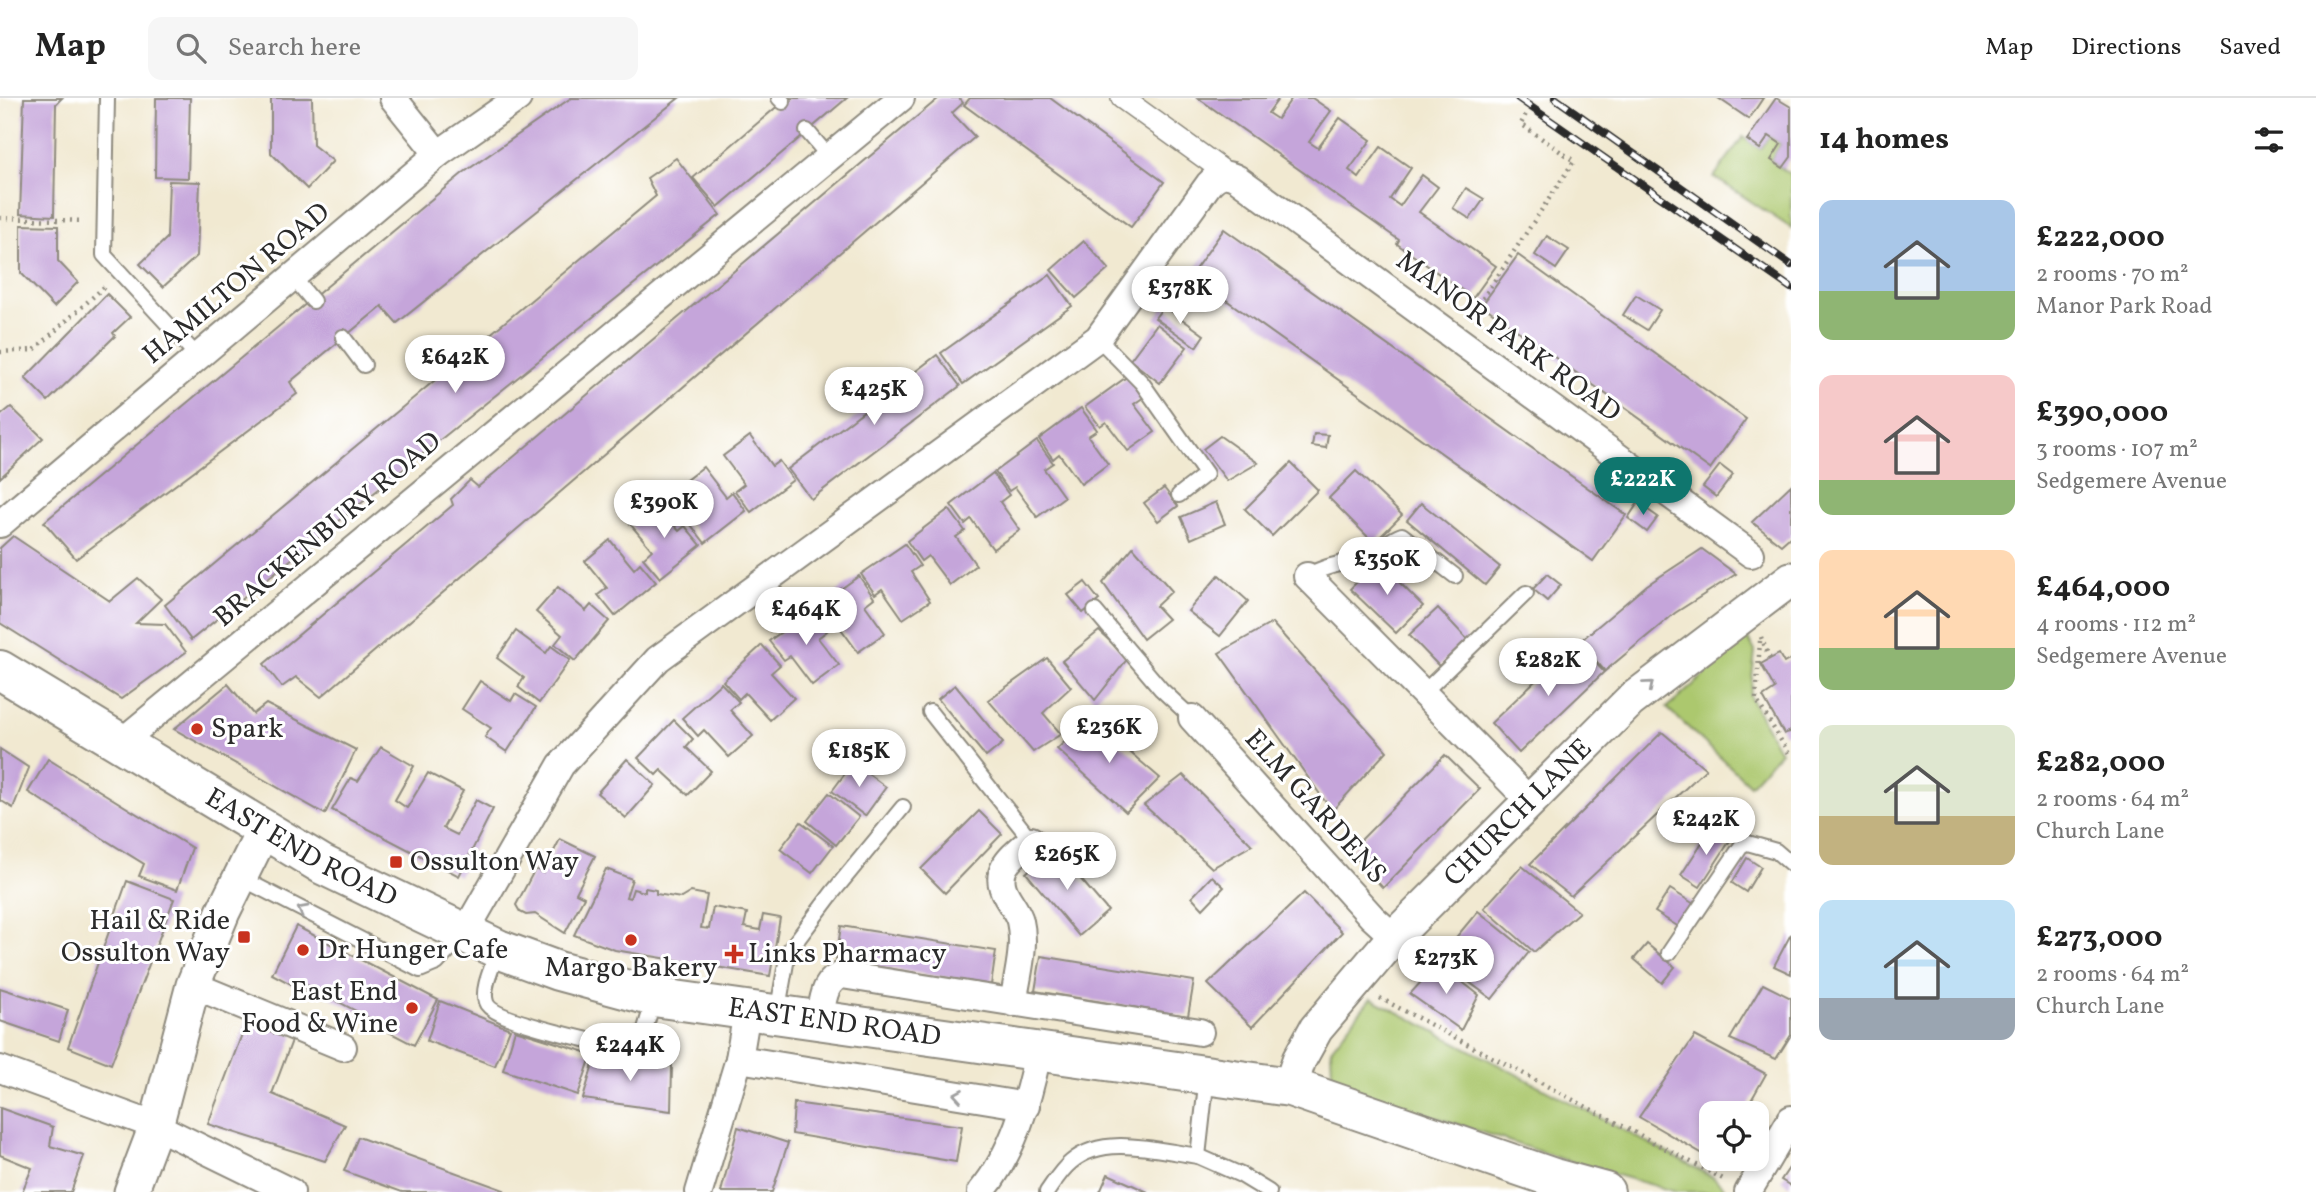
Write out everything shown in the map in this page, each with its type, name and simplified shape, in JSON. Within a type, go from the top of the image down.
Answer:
[{"type":"main road","name":"EAST END ROAD","points":[[0,670],[323,865],[464,934],[558,971],[654,997],[1290,1087],[1582,1189]]},
{"type":"street","points":[[394,98],[439,154]]},
{"type":"street","name":"HAMILTON ROAD","points":[[0,524],[439,154],[518,98]]},
{"type":"street","name":"BRACKENBURY ROAD","points":[[120,743],[901,98]]},
{"type":"street","points":[[464,934],[561,765],[658,659],[1098,338],[1209,184],[1226,173],[1122,98]]},
{"type":"street","name":"MANOR PARK ROAD","points":[[1226,173],[1456,337],[1751,554]]},
{"type":"street","points":[[1307,576],[1530,801]]},
{"type":"street","name":"CHURCH LANE","points":[[1290,1087],[1305,1047],[1394,937],[1630,701],[1757,621],[1782,578]]},
{"type":"street","name":"ELM GARDENS","points":[[1192,718],[1372,917],[1394,937]]},
{"type":"street","points":[[131,1192],[156,1126],[193,985],[239,877],[264,829]]},
{"type":"street","points":[[1013,1003],[1022,939],[1020,919],[1001,887],[1000,875],[1003,865],[1031,839]]},
{"type":"street","points":[[818,1022],[827,985],[833,978],[842,975],[1199,1032]]},
{"type":"street","points":[[193,985],[344,1047]]},
{"type":"street","points":[[699,1192],[739,1059],[762,1013]]},
{"type":"street","points":[[981,1192],[1005,1154],[1026,1105],[1038,1053]]},
{"type":"street","points":[[739,1059],[1026,1105]]},
{"type":"street","points":[[0,1069],[156,1126],[292,1192]]},
{"type":"street","points":[[1741,1189],[1791,1119]]},
{"type":"lane","points":[[107,98],[104,256],[199,358]]},
{"type":"lane","points":[[807,131],[829,158]]},
{"type":"lane","points":[[293,277],[313,301]]},
{"type":"lane","points":[[343,337],[364,365]]},
{"type":"lane","points":[[1098,338],[1142,383],[1206,474],[1179,495]]},
{"type":"lane","points":[[1307,576],[1319,568],[1374,553],[1390,539],[1402,535],[1455,576]]},
{"type":"lane","points":[[1424,692],[1526,593]]},
{"type":"lane","points":[[1096,611],[1161,690],[1192,718]]},
{"type":"lane","points":[[930,712],[1031,839]]},
{"type":"lane","points":[[762,1013],[789,952],[833,892],[903,807]]},
{"type":"lane","points":[[1670,953],[1744,842],[1776,851],[1791,864]]},
{"type":"lane","points":[[239,877],[420,970],[437,963],[464,934]]},
{"type":"lane","points":[[498,949],[485,993],[486,1004],[491,1010],[539,1027],[627,1049],[635,1047],[641,1042],[654,997]]},
{"type":"lane","points":[[1198,1156],[1208,1074]]},
{"type":"lane","points":[[1047,1192],[1071,1161],[1093,1149],[1115,1146],[1198,1156],[1241,1175],[1269,1192]]},
{"type":"path","points":[[1456,337],[1574,161],[1521,124],[1526,114]]},
{"type":"path","points":[[0,218],[105,222]]},
{"type":"path","points":[[0,352],[34,350],[120,272]]},
{"type":"path","points":[[1757,621],[1770,659]]},
{"type":"path","points":[[1757,621],[1756,699],[1791,756]]},
{"type":"path","points":[[1354,984],[1741,1189]]},
{"type":"green space","points":[[1769,136],[1781,144],[1771,160],[1791,175],[1791,228],[1714,177],[1743,137],[1760,149]]},
{"type":"green space","points":[[1747,637],[1755,651],[1750,697],[1780,752],[1750,785],[1667,708]]},
{"type":"green space","points":[[1371,998],[1713,1177],[1724,1188],[1720,1192],[1676,1192],[1571,1162],[1355,1090],[1332,1073],[1331,1049]]},
{"type":"building","points":[[24,98],[62,98],[56,104],[54,216],[20,214]]},
{"type":"building","points":[[156,98],[190,98],[188,178],[155,177]]},
{"type":"building","points":[[271,98],[312,98],[313,145],[333,161],[307,189],[271,153]]},
{"type":"building","points":[[571,98],[679,98],[397,323],[382,306],[290,382],[297,394],[76,559],[44,522],[463,173]]},
{"type":"building","points":[[787,98],[847,98],[718,207],[693,178]]},
{"type":"building","points":[[939,98],[959,98],[963,103],[952,113],[975,137],[321,697],[296,677],[282,687],[264,664],[453,505],[451,499],[470,480],[478,487]]},
{"type":"building","points":[[970,98],[1050,98],[1164,182],[1131,227],[964,105]]},
{"type":"building","points":[[1198,98],[1279,98],[1268,113],[1277,119],[1292,98],[1312,98],[1331,111],[1309,142],[1318,148],[1340,118],[1371,140],[1349,170],[1359,178],[1381,147],[1411,168],[1390,199],[1400,206],[1422,175],[1438,187],[1419,212],[1496,266],[1473,298],[1397,244],[1399,240]]},
{"type":"building","points":[[1718,98],[1763,98],[1749,119]]},
{"type":"building","points":[[1776,98],[1791,107],[1791,157],[1783,168],[1771,160],[1781,144],[1769,136],[1760,149],[1747,140]]},
{"type":"building","points":[[676,158],[720,215],[191,640],[165,605],[656,196],[647,178]]},
{"type":"building","points":[[169,181],[200,182],[197,256],[163,287],[140,264],[167,238]]},
{"type":"building","points":[[1466,188],[1484,199],[1470,219],[1453,208]]},
{"type":"building","points":[[21,225],[58,226],[58,261],[78,282],[54,307],[21,273]]},
{"type":"building","points":[[1224,229],[1626,515],[1593,561],[1191,275]]},
{"type":"building","points":[[1547,236],[1569,250],[1556,269],[1535,255]]},
{"type":"building","points":[[1084,241],[1109,269],[1076,298],[1051,270]]},
{"type":"building","points":[[1518,255],[1746,419],[1710,469],[1482,305]]},
{"type":"building","points":[[1050,275],[1072,306],[963,384],[941,353]]},
{"type":"building","points":[[107,294],[130,317],[113,333],[115,336],[48,401],[25,378]]},
{"type":"building","points":[[1636,295],[1660,310],[1647,330],[1623,315]]},
{"type":"building","points":[[1164,306],[1204,335],[1196,347],[1155,318]]},
{"type":"building","points":[[1157,324],[1187,347],[1160,383],[1130,360]]},
{"type":"building","points":[[937,355],[960,386],[811,499],[788,469]]},
{"type":"building","points":[[1128,376],[1144,397],[1134,404],[1155,432],[1128,451],[1106,422],[1100,426],[1085,407]]},
{"type":"building","points":[[11,407],[43,438],[0,478],[0,416]]},
{"type":"building","points":[[1081,408],[1097,430],[1088,436],[1108,464],[1081,484],[1059,454],[1053,459],[1039,439]]},
{"type":"building","points":[[1314,434],[1328,435],[1326,448],[1312,446]]},
{"type":"building","points":[[750,436],[772,466],[779,461],[793,480],[751,512],[735,491],[744,484],[723,456]]},
{"type":"building","points":[[1220,436],[1258,463],[1227,481],[1203,449]]},
{"type":"building","points":[[1037,441],[1053,463],[1044,469],[1064,497],[1037,517],[1015,487],[1009,491],[995,472]]},
{"type":"building","points":[[1291,463],[1318,490],[1272,536],[1245,509]]},
{"type":"building","points":[[1720,465],[1733,475],[1716,497],[1703,487]]},
{"type":"building","points":[[703,467],[726,497],[732,492],[746,511],[705,543],[688,521],[697,515],[677,487]]},
{"type":"building","points":[[1356,471],[1402,515],[1374,543],[1329,498]]},
{"type":"building","points":[[993,473],[1009,495],[1000,502],[1020,530],[993,549],[971,519],[965,524],[951,505]]},
{"type":"building","points":[[1791,485],[1791,536],[1781,545],[1752,522]]},
{"type":"building","points":[[1164,488],[1178,506],[1158,521],[1144,503]]},
{"type":"building","points":[[1216,502],[1225,524],[1191,539],[1181,517]]},
{"type":"building","points":[[656,503],[679,531],[685,526],[701,545],[660,578],[643,558],[652,550],[630,524]]},
{"type":"building","points":[[1421,503],[1500,567],[1485,585],[1407,520]]},
{"type":"building","points":[[1638,503],[1658,517],[1647,532],[1628,518]]},
{"type":"building","points":[[949,509],[965,531],[956,537],[976,565],[950,585],[928,556],[921,561],[907,541]]},
{"type":"building","points":[[13,536],[110,601],[138,578],[161,599],[136,623],[165,624],[186,652],[121,699],[0,623],[0,548]]},
{"type":"building","points":[[610,540],[634,569],[640,563],[656,582],[615,616],[598,595],[607,588],[585,561]]},
{"type":"building","points":[[905,544],[920,566],[911,572],[930,601],[903,619],[882,589],[875,594],[861,574]]},
{"type":"building","points":[[1133,547],[1172,591],[1156,606],[1168,619],[1143,639],[1103,583]]},
{"type":"building","points":[[1702,549],[1736,574],[1675,613],[1605,671],[1579,642],[1647,585]]},
{"type":"building","points":[[1378,561],[1423,606],[1396,633],[1350,589]]},
{"type":"building","points":[[1547,574],[1561,585],[1547,601],[1533,589]]},
{"type":"building","points":[[1219,575],[1248,601],[1220,636],[1188,611]]},
{"type":"building","points":[[859,576],[874,598],[865,605],[885,633],[858,652],[836,622],[830,627],[816,607]]},
{"type":"building","points":[[1085,582],[1099,600],[1083,613],[1068,595]]},
{"type":"building","points":[[558,587],[586,611],[591,605],[609,621],[575,661],[555,644],[562,635],[536,612]]},
{"type":"building","points":[[1438,608],[1467,639],[1439,666],[1409,635]]},
{"type":"building","points":[[812,610],[827,631],[818,638],[839,665],[812,685],[790,656],[784,660],[769,641]]},
{"type":"building","points":[[1272,623],[1387,751],[1332,811],[1219,653]]},
{"type":"building","points":[[516,631],[546,653],[551,646],[570,660],[539,703],[518,687],[524,678],[497,658]]},
{"type":"building","points":[[1099,631],[1128,658],[1095,700],[1062,661]]},
{"type":"building","points":[[1576,642],[1604,672],[1519,753],[1491,723]]},
{"type":"building","points":[[762,645],[780,665],[771,673],[794,698],[770,720],[745,693],[739,699],[723,681]]},
{"type":"building","points":[[1779,654],[1784,663],[1791,659],[1791,731],[1784,734],[1763,697],[1775,689],[1761,664]]},
{"type":"building","points":[[1047,658],[1071,687],[1043,713],[1061,734],[1033,752],[988,700]]},
{"type":"building","points":[[480,681],[511,701],[515,694],[536,707],[507,752],[485,737],[491,728],[462,709]]},
{"type":"building","points":[[721,683],[739,702],[730,710],[753,736],[729,757],[704,730],[698,736],[682,718]]},
{"type":"building","points":[[228,684],[253,714],[266,704],[356,750],[325,814],[174,729]]},
{"type":"building","points":[[955,685],[1003,743],[986,757],[938,699]]},
{"type":"building","points":[[1090,718],[1160,778],[1126,812],[1057,749]]},
{"type":"building","points":[[674,720],[693,739],[686,747],[711,771],[688,795],[661,770],[656,775],[638,758]]},
{"type":"building","points":[[1662,732],[1706,769],[1571,896],[1530,864]]},
{"type":"building","points":[[381,747],[414,766],[395,800],[407,808],[428,773],[463,791],[443,828],[457,835],[476,800],[493,809],[459,876],[332,810],[351,778],[358,781]]},
{"type":"building","points":[[0,749],[29,768],[13,808],[0,800]]},
{"type":"building","points":[[1445,755],[1480,789],[1383,888],[1350,851]]},
{"type":"building","points":[[48,759],[192,848],[177,890],[139,876],[144,864],[28,792]]},
{"type":"building","points":[[627,759],[655,785],[626,818],[597,793]]},
{"type":"building","points":[[853,763],[886,787],[865,816],[832,791]]},
{"type":"building","points":[[1183,775],[1252,845],[1212,868],[1144,805]]},
{"type":"building","points":[[829,793],[859,817],[836,845],[807,821]]},
{"type":"building","points":[[979,811],[1002,834],[945,893],[921,869]]},
{"type":"building","points":[[801,822],[833,846],[812,873],[780,849]]},
{"type":"building","points":[[1712,827],[1731,839],[1700,887],[1681,875]]},
{"type":"building","points":[[560,839],[595,856],[576,893],[584,897],[565,933],[535,914],[526,915],[520,912],[516,905],[535,869],[543,873]]},
{"type":"building","points":[[1055,849],[1108,911],[1079,936],[1026,873]]},
{"type":"building","points":[[1747,858],[1761,867],[1746,892],[1732,883]]},
{"type":"building","points":[[1522,866],[1579,912],[1534,952],[1484,908]]},
{"type":"building","points":[[606,869],[632,879],[626,897],[630,898],[633,889],[645,892],[645,888],[656,890],[656,894],[681,898],[691,892],[707,895],[701,928],[709,929],[713,907],[747,913],[744,927],[760,930],[763,915],[780,918],[770,976],[615,950],[574,935]]},
{"type":"building","points":[[1212,876],[1224,887],[1203,909],[1192,897]]},
{"type":"building","points":[[127,881],[174,899],[111,1064],[68,1047]]},
{"type":"building","points":[[1670,889],[1694,904],[1679,927],[1655,912]]},
{"type":"building","points":[[1304,893],[1342,932],[1252,1027],[1208,984]]},
{"type":"building","points":[[1478,911],[1529,952],[1492,999],[1438,959]]},
{"type":"building","points":[[296,926],[438,1000],[414,1045],[387,1031],[388,1028],[307,985],[304,991],[272,974]]},
{"type":"building","points":[[841,926],[996,951],[991,985],[836,960]]},
{"type":"building","points":[[1791,934],[1791,974],[1774,966]]},
{"type":"building","points":[[1647,944],[1675,967],[1662,983],[1634,959]]},
{"type":"building","points":[[1041,956],[1194,981],[1188,1016],[1035,991]]},
{"type":"building","points":[[1438,963],[1479,995],[1461,1030],[1410,994]]},
{"type":"building","points":[[1763,984],[1791,998],[1791,1035],[1776,1059],[1730,1039]]},
{"type":"building","points":[[0,988],[68,1010],[59,1041],[0,1021]]},
{"type":"building","points":[[440,1001],[510,1029],[495,1066],[427,1041]]},
{"type":"building","points":[[250,1013],[294,1035],[272,1094],[345,1125],[325,1161],[208,1124]]},
{"type":"building","points":[[515,1030],[592,1054],[578,1095],[503,1070]]},
{"type":"building","points":[[1695,1036],[1766,1074],[1751,1101],[1699,1101],[1699,1152],[1639,1117]]},
{"type":"building","points":[[596,1054],[672,1066],[671,1111],[583,1099]]},
{"type":"building","points":[[794,1103],[962,1126],[956,1162],[792,1134]]},
{"type":"building","points":[[0,1108],[53,1127],[50,1146],[84,1156],[71,1192],[22,1192],[32,1168],[0,1155]]},
{"type":"building","points":[[738,1127],[788,1143],[772,1192],[721,1192]]},
{"type":"building","points":[[358,1137],[504,1190],[402,1192],[344,1171]]},
{"type":"building","points":[[1791,1165],[1791,1186],[1781,1180]]},
{"type":"building","points":[[1108,1174],[1148,1192],[1100,1192]]},
{"type":"railway","points":[[1518,98],[1791,288]]},
{"type":"railway","points":[[1555,98],[1791,265]]},
{"type":"place","name":"Spark","points":[[197,729]]},
{"type":"place","name":"Ossulton Way","points":[[396,862]]},
{"type":"place","name":"Hail & Ride Ossulton Way","points":[[244,937]]},
{"type":"place","name":"Margo Bakery","points":[[631,940]]},
{"type":"place","name":"Dr Hunger Cafe","points":[[303,950]]},
{"type":"place","name":"Links Pharmacy","points":[[734,954]]},
{"type":"place","name":"East End Food & Wine","points":[[412,1008]]}]
